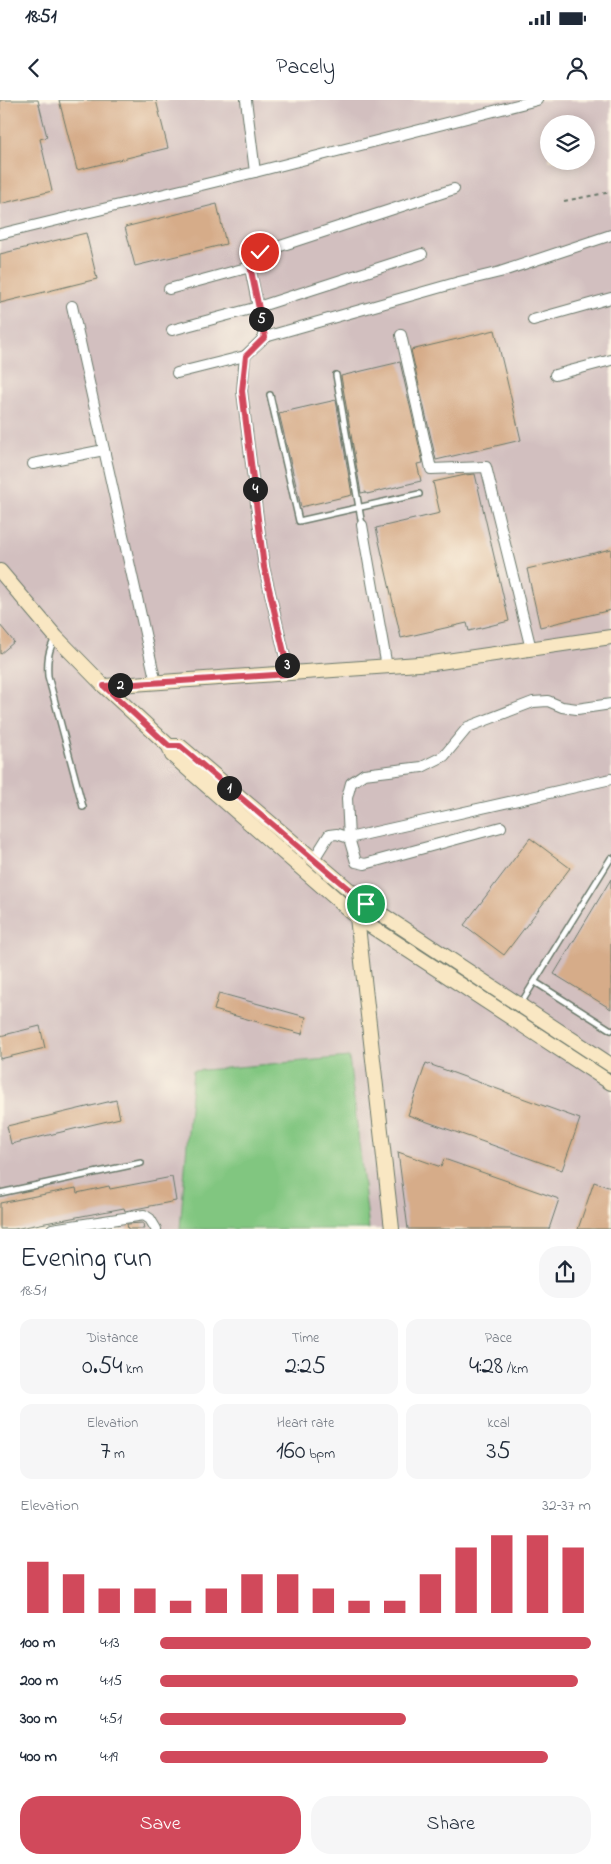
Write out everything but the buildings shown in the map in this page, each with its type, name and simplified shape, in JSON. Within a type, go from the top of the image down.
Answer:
[{"type":"main road","points":[[0,571],[56,637],[104,686],[169,746],[172,755],[358,917],[611,1083]]},
{"type":"main road","points":[[104,686],[433,663],[611,637]]},
{"type":"main road","points":[[169,746],[180,746],[366,904],[611,1065]]},
{"type":"main road","points":[[366,904],[358,917],[392,1229]]},
{"type":"street","points":[[246,100],[255,172]]},
{"type":"street","points":[[0,234],[255,172],[536,100]]},
{"type":"street","points":[[169,289],[250,266],[260,252],[454,189]]},
{"type":"street","points":[[177,373],[246,356],[265,337],[500,272],[611,235]]},
{"type":"street","points":[[172,330],[258,307],[422,254]]},
{"type":"street","points":[[250,266],[265,337]]},
{"type":"street","points":[[533,320],[611,298]]},
{"type":"street","points":[[72,306],[156,682]]},
{"type":"street","points":[[401,335],[431,468],[486,467],[531,649]]},
{"type":"street","points":[[246,356],[242,391],[264,567],[289,674]]},
{"type":"street","points":[[555,375],[611,360]]},
{"type":"street","points":[[33,464],[104,450]]},
{"type":"street","points":[[362,525],[387,667]]},
{"type":"street","points":[[501,827],[365,864],[356,862],[349,838],[347,798],[351,783],[364,774],[422,767],[444,756],[468,727],[534,702],[548,700],[562,708],[577,709],[611,704]]},
{"type":"street","points":[[314,859],[330,835],[337,834],[349,838],[611,779]]},
{"type":"street","points":[[52,1229],[144,1214],[156,1229]]},
{"type":"lane","points":[[336,375],[362,525]]},
{"type":"lane","points":[[270,395],[299,520],[419,494]]},
{"type":"lane","points":[[56,637],[47,659],[48,676],[83,807]]},
{"type":"lane","points":[[520,1005],[611,858]]},
{"type":"lane","points":[[535,982],[611,1030]]},
{"type":"lane","points":[[0,1193],[141,1163]]},
{"type":"path","points":[[564,201],[611,192]]},
{"type":"shaded area","points":[[0,100],[611,100],[611,1229],[0,1229]]},
{"type":"green space","points":[[349,1057],[369,1229],[180,1229],[193,1071]]},
{"type":"route","points":[[260,252],[250,266],[265,337],[246,356],[242,391],[264,567],[289,674],[104,686],[169,746],[180,746],[366,904]]}]
